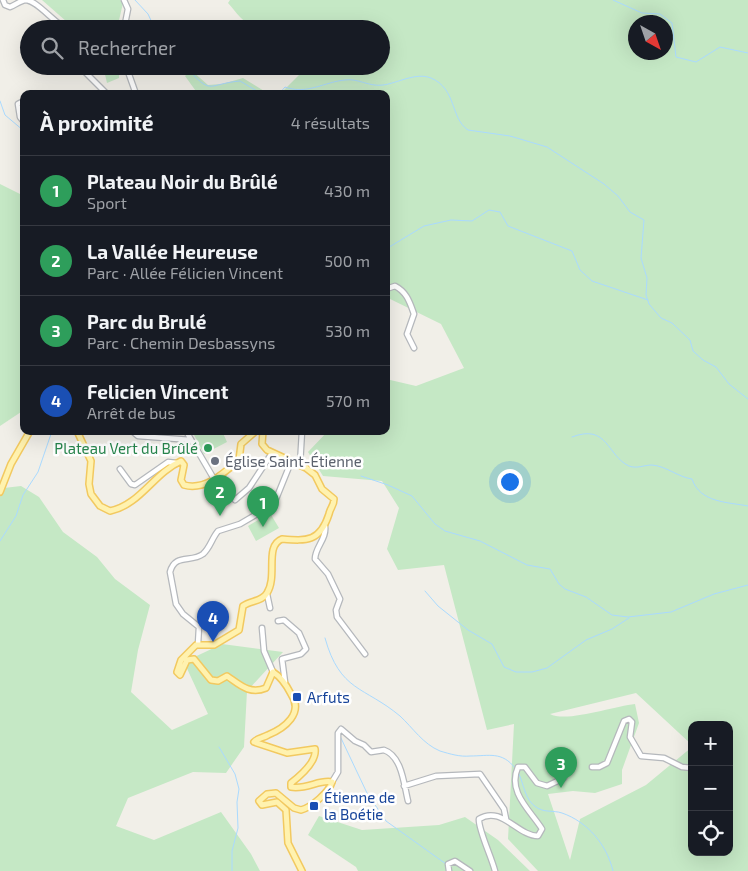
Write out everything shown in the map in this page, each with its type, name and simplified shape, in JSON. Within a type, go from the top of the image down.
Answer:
[{"type":"main road","points":[[0,492],[11,464],[28,435]]},
{"type":"main road","points":[[79,435],[91,461],[89,482],[91,494],[100,506],[107,511],[132,502],[181,461],[184,466],[181,480],[184,484],[195,486],[214,480],[239,460],[241,444],[251,435]]},
{"type":"main road","points":[[263,435],[262,444],[272,453],[300,465],[315,475],[322,489],[334,501],[325,526],[307,540],[282,539],[275,543],[271,552],[274,566],[267,594],[258,600],[246,604],[239,630],[214,644],[198,644],[181,660],[178,675],[182,673],[187,660],[191,658],[211,680],[218,681],[227,676],[240,686],[256,690],[266,688],[273,672],[281,678],[295,700],[297,708],[294,717],[274,732],[255,740],[254,743],[287,753],[314,749],[315,753],[310,763],[301,775],[290,784],[291,787],[309,787],[328,781],[332,782],[310,806],[302,810],[294,808],[276,792],[267,794],[259,801],[262,805],[278,802],[286,810],[288,843],[302,871]]},
{"type":"street","points":[[3,0],[5,5],[10,7],[23,0],[30,2],[53,20]]},
{"type":"street","points":[[124,0],[128,9],[126,20]]},
{"type":"street","points":[[89,75],[103,90]]},
{"type":"street","points":[[129,75],[135,90]]},
{"type":"street","points":[[20,103],[18,104],[20,114]]},
{"type":"street","points":[[390,288],[395,286],[405,292],[408,298],[414,314],[407,334],[414,348]]},
{"type":"street","points":[[137,435],[191,440]]},
{"type":"street","points":[[188,435],[214,480]]},
{"type":"street","points":[[300,465],[302,435]]},
{"type":"street","points":[[235,500],[249,488],[272,453]]},
{"type":"street","points":[[120,468],[131,484],[135,485],[168,462],[177,463]]},
{"type":"street","points":[[198,644],[199,627],[183,614],[176,604],[170,572],[171,568],[183,558],[197,557],[203,554],[218,530],[240,524],[274,504],[291,462]]},
{"type":"street","points":[[325,526],[325,534],[316,551],[315,559],[328,574],[340,599],[336,610],[337,617],[365,654]]},
{"type":"street","points":[[267,594],[270,608]]},
{"type":"street","points":[[278,621],[284,620],[294,627],[306,648],[300,654],[282,659],[287,688]]},
{"type":"street","points":[[262,628],[264,652],[273,672]]},
{"type":"street","points":[[592,767],[599,767],[608,763],[624,721],[629,719],[632,722],[630,737],[641,756],[664,758],[682,767],[688,768]]},
{"type":"street","points":[[332,782],[338,772],[338,733],[341,729],[373,753],[384,750],[390,753],[400,770],[408,801]]},
{"type":"street","points":[[495,871],[479,819],[486,816],[506,819],[529,836],[538,836],[541,833],[540,825],[517,795],[518,767],[525,767],[536,783],[547,786],[564,778]]},
{"type":"street","points":[[404,786],[436,776],[480,774],[504,809],[506,819]]},
{"type":"street","points":[[449,871],[448,864],[455,861],[470,871]]},
{"type":"green space","points":[[42,0],[120,0],[123,3],[119,20],[65,20]]},
{"type":"green space","points":[[230,0],[748,0],[748,871],[538,871],[508,839],[514,724],[487,730],[444,565],[398,570],[387,549],[399,508],[382,481],[323,476],[308,452],[324,435],[390,435],[390,380],[416,386],[464,368],[441,324],[390,299],[390,90],[284,90],[299,75],[390,75],[390,20],[243,20],[228,3]]},
{"type":"green space","points":[[105,75],[119,75],[119,78],[107,83]]},
{"type":"green space","points":[[197,75],[208,85],[222,84],[243,78],[262,90],[195,90],[185,76]]},
{"type":"green space","points":[[0,184],[20,194],[20,413],[0,426]]},
{"type":"green space","name":"Plateau Vert du Brûlé","points":[[194,435],[224,435],[227,442],[204,454]]},
{"type":"green space","points":[[0,482],[4,488],[21,486],[39,497],[63,532],[97,557],[115,579],[150,605],[138,650],[131,692],[172,730],[208,714],[184,662],[222,644],[283,652],[247,691],[244,747],[226,773],[193,772],[128,798],[116,826],[154,840],[221,812],[251,854],[260,871],[0,871]]},
{"type":"green space","points":[[270,513],[279,528],[256,541],[248,526]]},
{"type":"green space","points":[[319,816],[362,830],[439,825],[465,817],[498,840],[530,871],[358,871],[356,867],[308,835]]},
{"type":"waterway","points":[[135,0],[148,14],[151,20]]},
{"type":"waterway","points":[[613,0],[642,13],[660,14],[672,23],[676,57],[696,62],[720,47],[748,53]]},
{"type":"waterway","points":[[194,75],[201,82],[210,86],[240,81],[255,90]]},
{"type":"waterway","points":[[301,90],[345,80],[383,85],[413,77],[425,76],[439,83],[445,89],[458,118],[468,130],[510,136],[547,147],[604,184],[618,196],[630,212],[644,220],[641,258],[647,278],[646,295],[649,304],[661,318],[672,323],[690,340],[693,351],[703,360],[716,367],[729,384],[748,399]]},
{"type":"waterway","points":[[282,90],[285,87],[301,90]]},
{"type":"waterway","points":[[0,101],[5,115],[20,128]]},
{"type":"waterway","points":[[390,247],[424,226],[451,220],[472,221],[489,210],[500,212],[508,226],[572,251],[580,270],[592,281],[648,300]]},
{"type":"waterway","points":[[572,437],[593,434],[606,442],[616,455],[629,466],[652,465],[662,467],[692,479],[701,493],[708,497],[748,506]]},
{"type":"waterway","points":[[0,541],[16,516],[23,495],[38,472],[51,435]]},
{"type":"waterway","points":[[361,476],[412,496],[435,524],[445,531],[480,541],[527,565],[550,569],[559,584],[565,589],[586,597],[612,615],[628,617],[671,612],[714,594],[748,585]]},
{"type":"waterway","points":[[425,591],[438,606],[468,630],[492,644],[504,667],[516,672],[532,672],[547,668],[586,640],[612,629],[629,618]]},
{"type":"waterway","points":[[325,638],[331,656],[338,669],[346,678],[400,716],[428,744],[440,751],[455,755],[489,755],[500,757],[515,768]]},
{"type":"waterway","points":[[340,736],[367,793],[386,821],[446,864]]},
{"type":"waterway","points":[[219,747],[235,774],[239,789],[237,802],[238,828],[232,851],[232,871]]},
{"type":"waterway","points":[[519,774],[532,804],[542,810],[562,813],[588,828],[606,852],[613,871]]},
{"type":"place","name":"Plateau Vert du Brûlé","points":[[208,448]]},
{"type":"place","name":"Église Saint-Étienne","points":[[215,461]]},
{"type":"place","name":"La Vallée Heureuse","points":[[220,516]]},
{"type":"place","name":"Plateau Noir du Brûlé","points":[[263,527]]},
{"type":"place","name":"Felicien Vincent","points":[[213,642]]},
{"type":"place","name":"Arfuts","points":[[297,697]]},
{"type":"place","name":"Parc du Brulé","points":[[561,788]]},
{"type":"place","name":"Étienne de la Boétie","points":[[314,806]]}]
